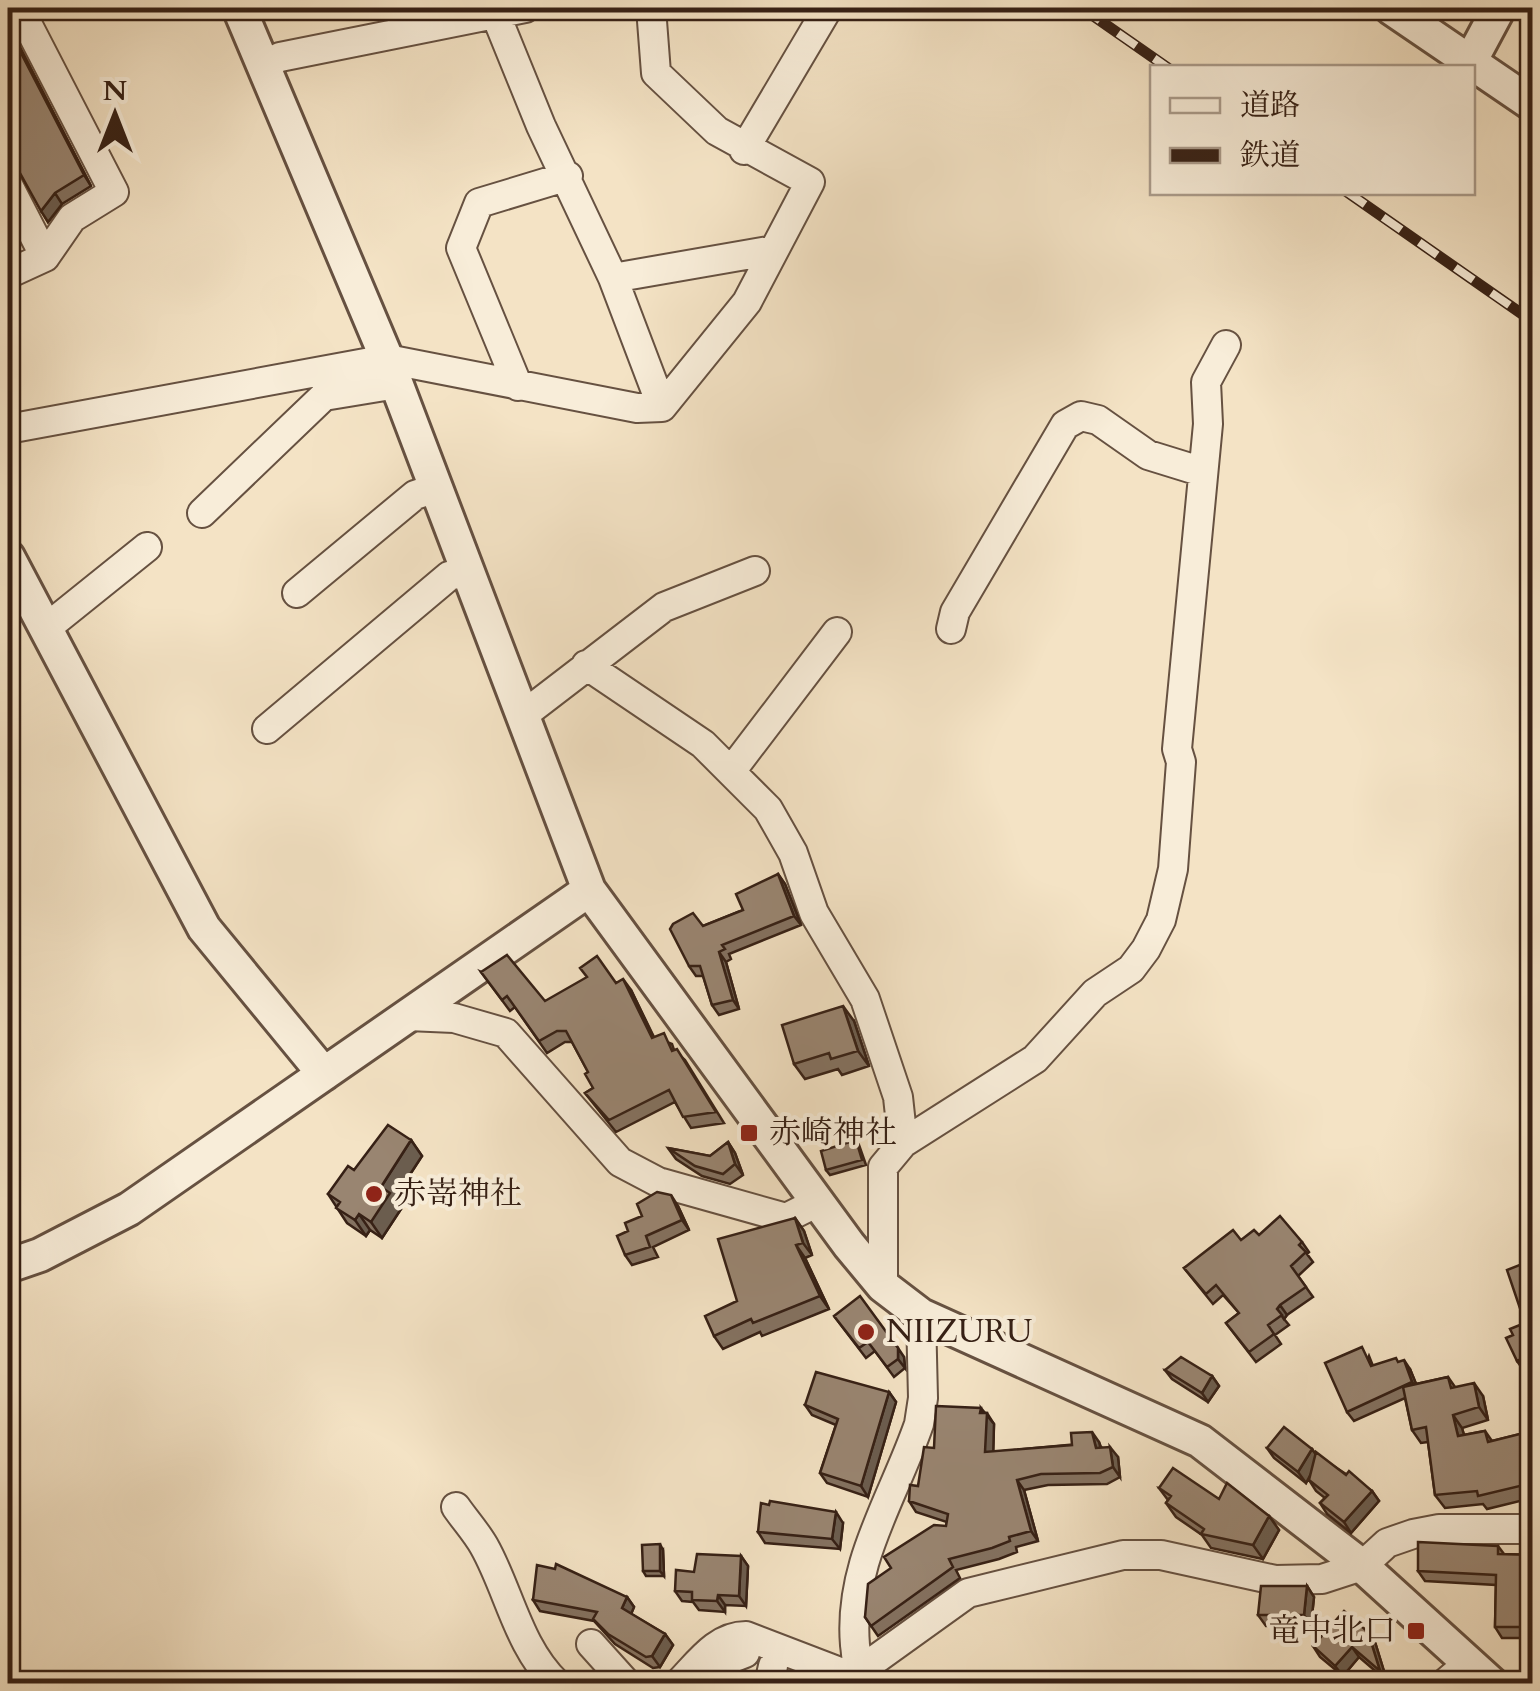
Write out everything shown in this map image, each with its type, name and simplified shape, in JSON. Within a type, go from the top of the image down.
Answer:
[{"type":"street","points":[[8,274],[45,257],[72,218],[114,192],[19,8]]},
{"type":"street","points":[[239,8],[392,371],[589,890],[818,1202],[883,1286],[921,1315],[1200,1441],[1362,1566],[1468,1676]]},
{"type":"street","points":[[264,65],[280,57],[494,10],[524,8]]},
{"type":"street","points":[[8,429],[392,371],[518,386],[637,408],[662,407],[747,302],[810,182],[744,150],[717,131],[656,73],[651,8]]},
{"type":"street","points":[[744,150],[828,8]]},
{"type":"street","points":[[1390,8],[1469,64],[1498,8]]},
{"type":"street","points":[[494,10],[541,126],[613,278],[662,407]]},
{"type":"street","points":[[1475,68],[1532,104]]},
{"type":"street","points":[[518,386],[461,248],[479,204],[568,176]]},
{"type":"street","points":[[8,186],[45,257]]},
{"type":"street","points":[[613,278],[774,250]]},
{"type":"street","points":[[883,1286],[883,1167],[903,1143],[1035,1059],[1095,993],[1131,969],[1161,920],[1178,828],[1181,762],[1177,749],[1208,424],[1206,382],[1226,345]]},
{"type":"street","points":[[202,513],[324,396],[392,371]]},
{"type":"street","points":[[951,630],[956,612],[1065,425],[1081,416],[1098,420],[1148,454],[1202,472]]},
{"type":"street","points":[[297,593],[415,496],[436,488]]},
{"type":"street","points":[[45,629],[146,547]]},
{"type":"street","points":[[8,557],[204,928],[324,1074]]},
{"type":"street","points":[[267,729],[449,576],[467,570]]},
{"type":"street","points":[[522,716],[664,607],[754,571]]},
{"type":"street","points":[[732,770],[837,632]]},
{"type":"street","points":[[586,664],[689,734],[732,770],[768,809],[793,852],[814,912],[865,999],[898,1098],[903,1143]]},
{"type":"street","points":[[8,1266],[40,1256],[129,1209],[589,890]]},
{"type":"street","points":[[408,1016],[454,1018],[506,1033],[620,1162],[658,1182],[786,1218],[818,1202]]},
{"type":"street","points":[[861,1678],[853,1616],[856,1583],[919,1424],[923,1398],[921,1315]]},
{"type":"street","points":[[456,1507],[485,1548],[504,1600],[544,1671],[557,1684]]},
{"type":"street","points":[[861,1678],[968,1593],[1123,1556],[1160,1556],[1276,1580],[1322,1579],[1362,1566],[1387,1543],[1412,1534],[1438,1529],[1532,1529]]},
{"type":"street","points":[[678,1684],[710,1650],[733,1636],[746,1636],[775,1667]]},
{"type":"street","points":[[591,1644],[628,1684]]},
{"type":"street","points":[[712,1684],[722,1662],[744,1652],[775,1667],[861,1678]]},
{"type":"building","points":[[8,28],[84,175],[55,193],[41,211],[16,166],[8,161]]},
{"type":"building","points":[[778,874],[794,916],[722,945],[725,949],[719,952],[733,1000],[712,1005],[700,966],[689,966],[670,929],[693,913],[703,926],[743,910],[736,894]]},
{"type":"building","points":[[507,955],[545,1001],[587,977],[580,968],[597,956],[616,983],[623,979],[652,1038],[664,1033],[672,1051],[677,1049],[716,1112],[683,1117],[669,1090],[609,1120],[585,1093],[593,1088],[566,1031],[557,1031],[539,1041],[507,996],[502,1000],[481,972]]},
{"type":"building","points":[[843,1006],[858,1051],[831,1059],[829,1053],[794,1064],[782,1025]]},
{"type":"building","points":[[388,1125],[411,1140],[381,1187],[390,1193],[371,1222],[359,1214],[355,1220],[336,1208],[340,1202],[328,1194],[348,1166],[354,1170]]},
{"type":"building","points":[[856,1140],[862,1160],[826,1170],[821,1151]]},
{"type":"building","points":[[728,1142],[735,1164],[723,1174],[695,1166],[668,1148],[710,1156]]},
{"type":"building","points":[[657,1192],[671,1195],[682,1220],[646,1236],[650,1247],[625,1255],[617,1236],[628,1231],[625,1223],[642,1216],[637,1204]]},
{"type":"building","points":[[1280,1216],[1306,1252],[1291,1266],[1306,1287],[1280,1305],[1277,1309],[1282,1315],[1268,1325],[1274,1334],[1249,1352],[1226,1323],[1239,1313],[1216,1285],[1206,1294],[1184,1268],[1233,1230],[1241,1240],[1254,1230],[1259,1235]]},
{"type":"building","points":[[795,1218],[803,1243],[796,1245],[820,1296],[714,1336],[705,1316],[737,1301],[718,1239]]},
{"type":"building","points":[[1522,1264],[1532,1288],[1532,1354],[1517,1361],[1506,1338],[1513,1335],[1510,1329],[1525,1323],[1507,1270]]},
{"type":"building","name":"NIIZURU","points":[[860,1296],[898,1348],[898,1359],[887,1367],[868,1342],[859,1348],[834,1316]]},
{"type":"building","points":[[1362,1347],[1371,1366],[1396,1358],[1398,1362],[1404,1360],[1412,1382],[1347,1412],[1325,1363]]},
{"type":"building","points":[[1181,1357],[1212,1376],[1202,1393],[1165,1370]]},
{"type":"building","points":[[816,1372],[889,1392],[861,1486],[820,1473],[838,1419],[805,1405]]},
{"type":"building","points":[[1448,1377],[1451,1388],[1474,1383],[1479,1407],[1453,1415],[1458,1436],[1485,1431],[1488,1442],[1532,1431],[1532,1483],[1478,1496],[1477,1491],[1435,1495],[1426,1427],[1412,1430],[1403,1387]]},
{"type":"building","points":[[936,1406],[981,1408],[980,1413],[987,1413],[985,1452],[1072,1445],[1071,1433],[1092,1432],[1096,1448],[1110,1447],[1113,1467],[1100,1473],[1041,1474],[1017,1480],[1031,1531],[1009,1537],[1010,1541],[992,1548],[949,1559],[953,1567],[871,1626],[865,1617],[868,1584],[891,1568],[884,1557],[934,1525],[946,1526],[948,1514],[909,1501],[910,1485],[918,1486],[924,1447],[934,1448]]},
{"type":"building","points":[[1284,1427],[1312,1449],[1298,1472],[1267,1448]]},
{"type":"building","points":[[1316,1452],[1346,1475],[1349,1471],[1372,1491],[1344,1522],[1320,1503],[1328,1495],[1309,1480]]},
{"type":"building","points":[[1173,1468],[1219,1499],[1227,1483],[1269,1516],[1253,1545],[1201,1534],[1204,1529],[1166,1503],[1171,1496],[1159,1488]]},
{"type":"building","points":[[770,1501],[836,1512],[832,1539],[758,1532],[761,1503],[769,1505]]},
{"type":"building","points":[[1418,1542],[1498,1546],[1498,1554],[1532,1555],[1532,1627],[1495,1627],[1496,1575],[1418,1571]]},
{"type":"building","points":[[660,1544],[660,1571],[643,1571],[642,1545]]},
{"type":"building","points":[[697,1554],[741,1556],[739,1596],[718,1595],[717,1601],[692,1600],[692,1592],[675,1591],[676,1570],[694,1572]]},
{"type":"building","points":[[556,1564],[627,1597],[622,1608],[665,1634],[652,1656],[646,1657],[608,1634],[593,1619],[597,1612],[533,1600],[537,1565],[555,1569]]},
{"type":"building","points":[[1261,1586],[1307,1586],[1304,1615],[1258,1615]]},
{"type":"building","points":[[1344,1611],[1368,1632],[1380,1671],[1352,1647],[1335,1666],[1313,1646]]},
{"type":"railway","points":[[1082,8],[1164,65]]},
{"type":"railway","points":[[1351,195],[1532,321]]},
{"type":"place","name":"赤崎神社","points":[[749,1133]]},
{"type":"place","name":"赤嵜神社","points":[[374,1194]]},
{"type":"place","name":"NIIZURU","points":[[866,1332]]},
{"type":"place","name":"竜中北口","points":[[1416,1631]]}]
